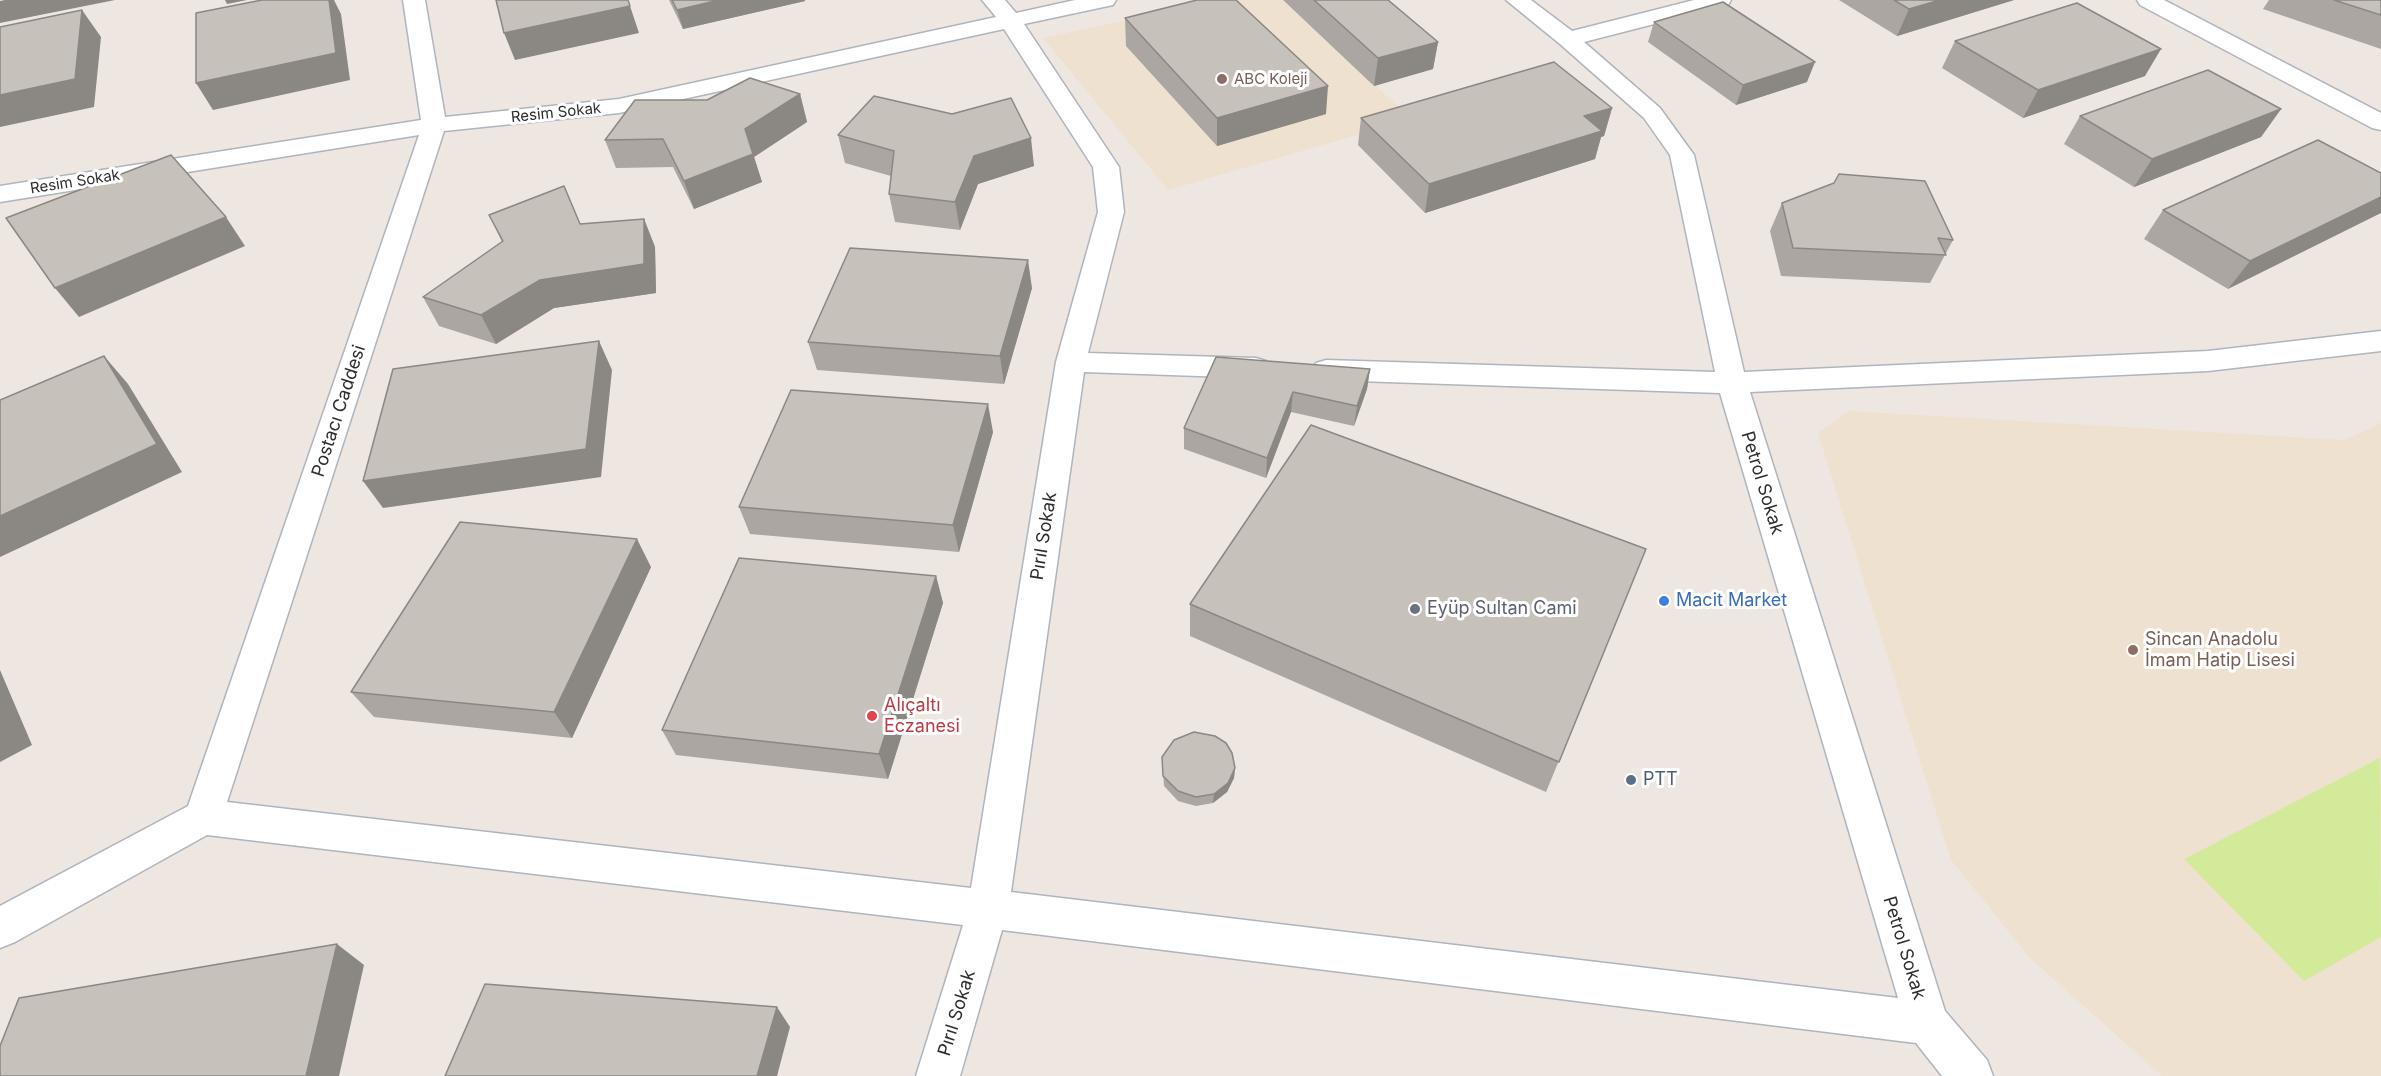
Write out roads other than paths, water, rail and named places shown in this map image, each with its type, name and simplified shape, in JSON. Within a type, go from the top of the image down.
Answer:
[{"type":"street","name":"Postacı Caddesi","points":[[203,817],[434,125],[414,0]]},
{"type":"street","name":"Resim Sokak","points":[[0,194],[434,125],[619,106],[1002,10],[1106,0]]},
{"type":"street","name":"Petrol Sokak","points":[[1517,0],[1568,39],[1652,113],[1682,155],[1732,383],[1928,1023]]},
{"type":"street","points":[[1568,39],[1720,0]]},
{"type":"street","points":[[2148,0],[2381,123]]},
{"type":"street","name":"Pırıl Sokak","points":[[938,1076],[988,909],[1071,362],[1111,212],[1106,167],[1002,10]]},
{"type":"street","points":[[1071,362],[1732,383],[2208,361],[2381,341]]},
{"type":"street","points":[[0,928],[203,817],[1928,1023],[1971,1076]]},
{"type":"place","name":"ABC Koleji","points":[[1222,79]]},
{"type":"place","name":"Macit Market","points":[[1664,601]]},
{"type":"place","name":"Eyüp Sultan Cami","points":[[1415,609]]},
{"type":"place","name":"Sincan Anadolu İmam Hatip Lisesi","points":[[2133,650]]},
{"type":"place","name":"Alıçaltı Eczanesi","points":[[872,716]]},
{"type":"place","name":"PTT","points":[[1631,780]]}]
